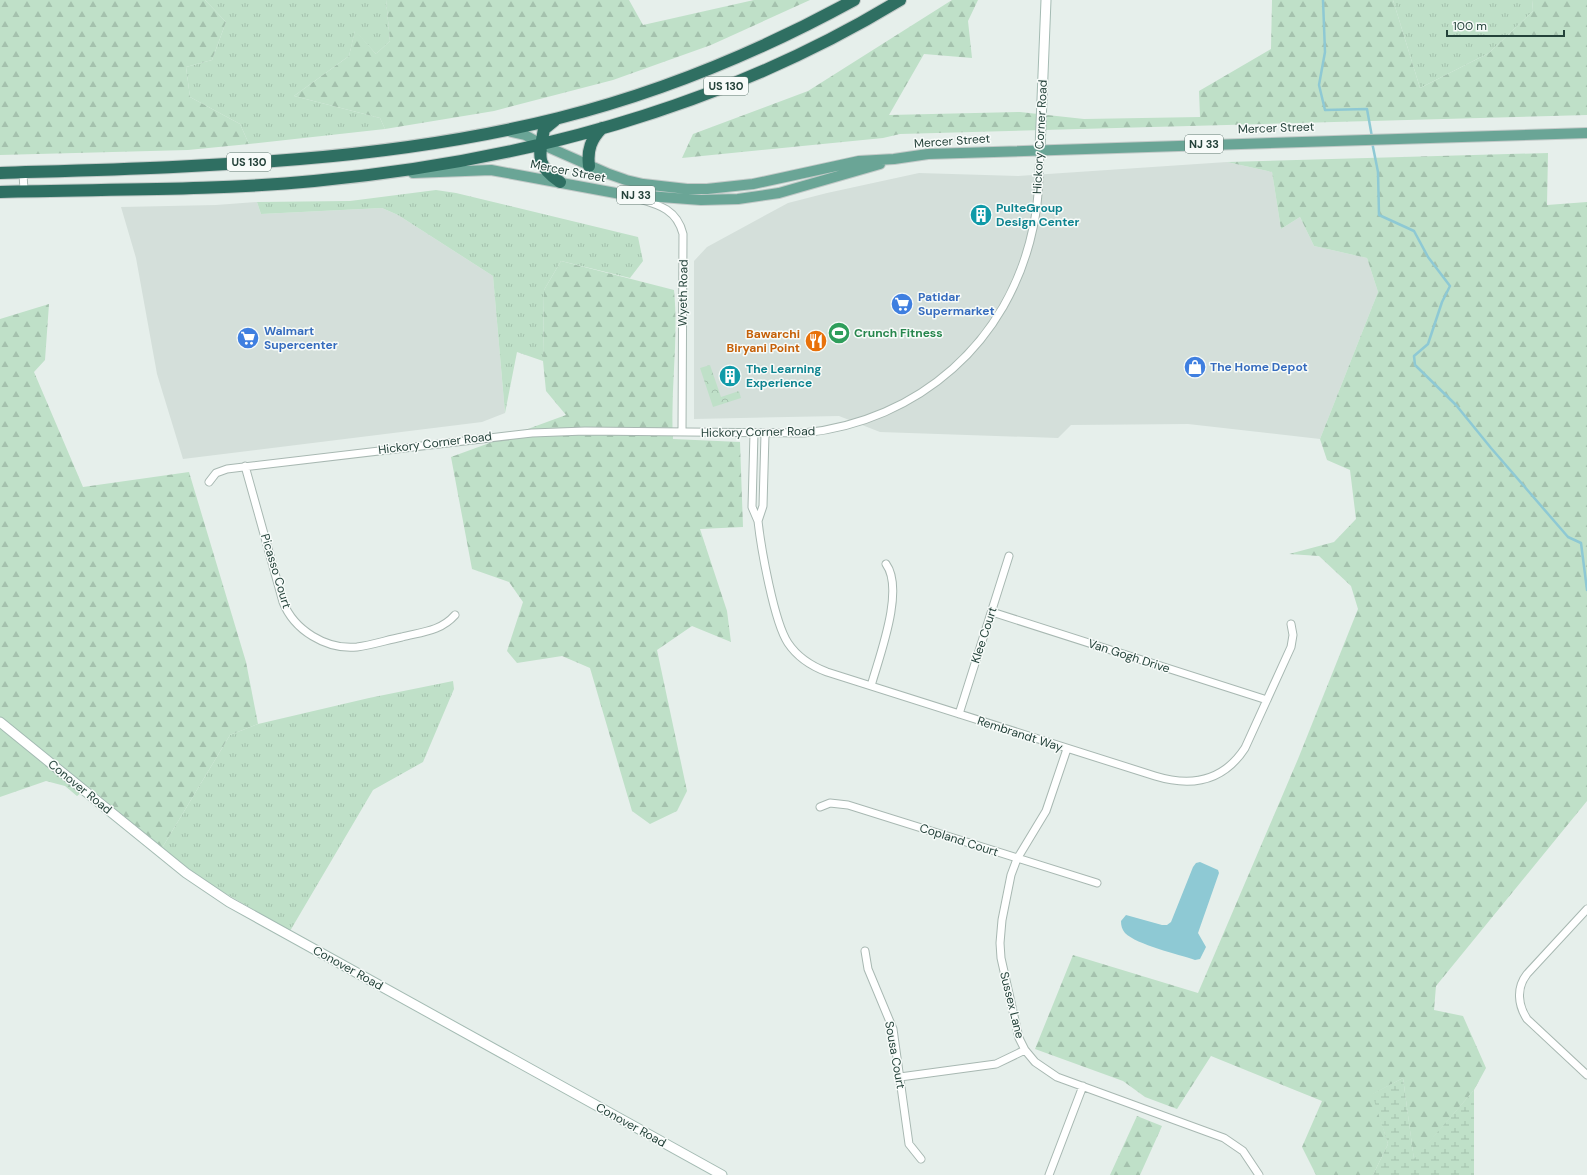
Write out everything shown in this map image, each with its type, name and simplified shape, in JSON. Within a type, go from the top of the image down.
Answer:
[{"type":"highway","name":"US 130","points":[[0,174],[198,166],[357,153],[448,141],[558,118],[634,96],[713,67],[790,34],[854,0]]},
{"type":"highway","name":"US 130","points":[[0,192],[221,187],[314,182],[419,168],[542,144],[666,109],[741,80],[814,47],[900,0]]},
{"type":"highway","points":[[558,118],[544,129],[541,163],[547,173],[560,182]]},
{"type":"highway","points":[[589,166],[589,147],[592,140],[602,128]]},
{"type":"main road","name":"Mercer Street","points":[[497,131],[514,131],[525,135],[589,166],[614,176],[643,184],[668,188],[707,189],[753,184],[859,161],[894,159],[928,154],[1040,149],[1587,133]]},
{"type":"main road","name":"Mercer Street","points":[[375,174],[491,170],[621,194],[701,200],[738,199],[779,193],[894,159]]},
{"type":"street","name":"Hickory Corner Road","points":[[209,482],[216,473],[227,469],[245,466],[532,433],[682,432],[765,434],[825,430],[867,420],[898,407],[927,390],[962,361],[977,345],[1000,312],[1024,262],[1034,227],[1040,149],[1046,0]]},
{"type":"street","points":[[23,173],[24,191]]},
{"type":"street","name":"Wyeth Road","points":[[621,194],[660,205],[672,213],[682,228],[684,248],[682,432]]},
{"type":"street","name":"Rembrandt Way","points":[[754,433],[752,507],[758,521],[771,589],[781,629],[787,642],[801,658],[810,664],[871,686],[1171,781],[1189,782],[1201,780],[1226,769],[1240,756],[1250,740],[1291,647],[1293,635],[1291,624]]},
{"type":"street","name":"Rembrandt Way","points":[[758,521],[763,506],[765,434]]},
{"type":"street","name":"Picasso Court","points":[[245,466],[283,602],[295,622],[312,636],[332,645],[356,647],[436,629],[448,623],[455,615]]},
{"type":"street","name":"Klee Court","points":[[959,714],[1009,556]]},
{"type":"street","points":[[871,686],[886,635],[891,607],[893,582],[891,571],[886,564]]},
{"type":"street","name":"Van Gogh Drive","points":[[992,612],[1267,700]]},
{"type":"street","name":"Conover Road","points":[[0,722],[186,873],[229,902],[722,1175]]},
{"type":"street","name":"Sussex Lane","points":[[1066,749],[1046,811],[1017,859],[1007,890],[1001,950],[1017,1032],[1025,1050],[1035,1062],[1052,1075],[1224,1138],[1244,1151],[1259,1175]]},
{"type":"street","name":"Copland Court","points":[[820,807],[830,803],[848,805],[1097,883]]},
{"type":"street","points":[[1587,910],[1527,974],[1522,983],[1519,996],[1522,1011],[1530,1023],[1587,1074]]},
{"type":"street","name":"Sousa Court","points":[[864,951],[868,969],[893,1029],[909,1144],[921,1159]]},
{"type":"street","points":[[900,1077],[996,1064],[1025,1050]]},
{"type":"street","points":[[1049,1175],[1083,1086]]},
{"type":"shaded area","points":[[1227,162],[1272,172],[1281,229],[1300,217],[1314,246],[1367,258],[1378,292],[1320,439],[1188,424],[1071,425],[1058,438],[880,432],[839,416],[694,419],[694,261],[707,247],[788,203],[919,173],[1018,176]]},
{"type":"shaded area","points":[[257,202],[261,214],[382,208],[398,215],[493,276],[505,413],[482,422],[183,459],[157,374],[136,258],[121,207],[216,205]]},
{"type":"green space","points":[[0,0],[205,0],[226,22],[212,60],[186,67],[190,97],[240,124],[249,144],[188,150],[0,155]]},
{"type":"green space","points":[[205,0],[386,0],[390,41],[376,54],[355,31],[349,56],[294,96],[380,118],[385,129],[249,144],[240,124],[190,97],[186,67],[212,60],[226,22]]},
{"type":"green space","points":[[386,0],[629,0],[643,25],[754,0],[810,0],[711,45],[613,80],[494,111],[385,129],[380,118],[294,96],[349,56],[355,30],[376,54],[390,41]]},
{"type":"green space","points":[[952,0],[978,0],[968,21],[972,58],[924,54],[889,115],[1020,112],[1084,119],[1200,117],[1199,91],[1271,49],[1272,0],[1393,0],[1420,88],[1489,53],[1533,11],[1532,0],[1587,0],[1587,115],[900,134],[883,138],[682,158],[693,134],[808,91]]},
{"type":"green space","points":[[1393,0],[1532,0],[1533,11],[1489,53],[1420,88]]},
{"type":"green space","points":[[1548,153],[1547,205],[1587,202],[1587,801],[1436,986],[1434,1010],[1463,1016],[1486,1068],[1474,1090],[1414,1160],[1403,1078],[1373,1094],[1388,1144],[1373,1175],[1316,1175],[1302,1147],[1322,1101],[1211,1056],[1177,1109],[1145,1097],[1123,1081],[1035,1049],[1073,955],[1198,993],[1298,759],[1358,609],[1351,586],[1319,556],[1289,554],[1334,542],[1356,519],[1350,470],[1327,460],[1320,439],[1378,292],[1367,258],[1314,246],[1300,217],[1281,229],[1272,172],[1227,162]]},
{"type":"green space","points":[[436,190],[456,193],[638,237],[643,261],[630,278],[561,261],[544,290],[543,361],[517,352],[505,413],[493,276],[398,215],[382,208],[261,214],[257,202],[350,201]]},
{"type":"green space","points":[[561,261],[674,290],[676,327],[672,420],[673,439],[740,442],[743,527],[700,529],[727,611],[731,642],[692,626],[657,650],[687,791],[677,811],[650,824],[632,811],[590,668],[562,656],[517,663],[507,651],[523,602],[509,582],[472,569],[451,457],[566,415],[546,391],[543,361],[544,290]]},
{"type":"green space","points":[[49,304],[45,360],[34,372],[83,487],[189,472],[246,662],[258,724],[230,735],[162,848],[89,787],[77,796],[65,786],[46,781],[0,797],[0,319]]},
{"type":"green space","points":[[710,365],[721,397],[739,391],[741,398],[713,407],[700,368]]},
{"type":"green space","points":[[453,681],[454,689],[423,762],[373,790],[290,931],[206,882],[162,848],[230,735],[258,724],[369,698]]},
{"type":"green space","points":[[1403,1078],[1414,1159],[1474,1090],[1474,1175],[1373,1175],[1388,1144],[1372,1094]]},
{"type":"green space","points":[[1137,1116],[1162,1126],[1140,1175],[1110,1175]]},
{"type":"water","points":[[1200,862],[1218,870],[1219,873],[1198,933],[1206,947],[1200,959],[1195,960],[1158,949],[1125,933],[1121,921],[1126,915],[1162,925],[1167,925],[1171,922],[1193,867],[1196,863]]},
{"type":"waterway","points":[[1323,0],[1325,52],[1319,85],[1325,110],[1367,109],[1372,137]]},
{"type":"waterway","points":[[1372,142],[1378,172],[1379,215],[1414,231],[1428,257],[1450,286],[1442,302],[1428,344],[1414,356],[1415,365],[1456,405],[1568,537],[1581,543],[1587,590]]},
{"type":"place","name":"PulteGroup Design Center","points":[[981,215]]},
{"type":"place","name":"Patidar Supermarket","points":[[902,304]]},
{"type":"place","name":"Crunch Fitness","points":[[839,333]]},
{"type":"place","name":"Walmart Supercenter","points":[[248,338]]},
{"type":"place","name":"Bawarchi Biryani Point","points":[[816,341]]},
{"type":"place","name":"The Home Depot","points":[[1195,367]]},
{"type":"place","name":"The Learning Experience","points":[[730,376]]}]
